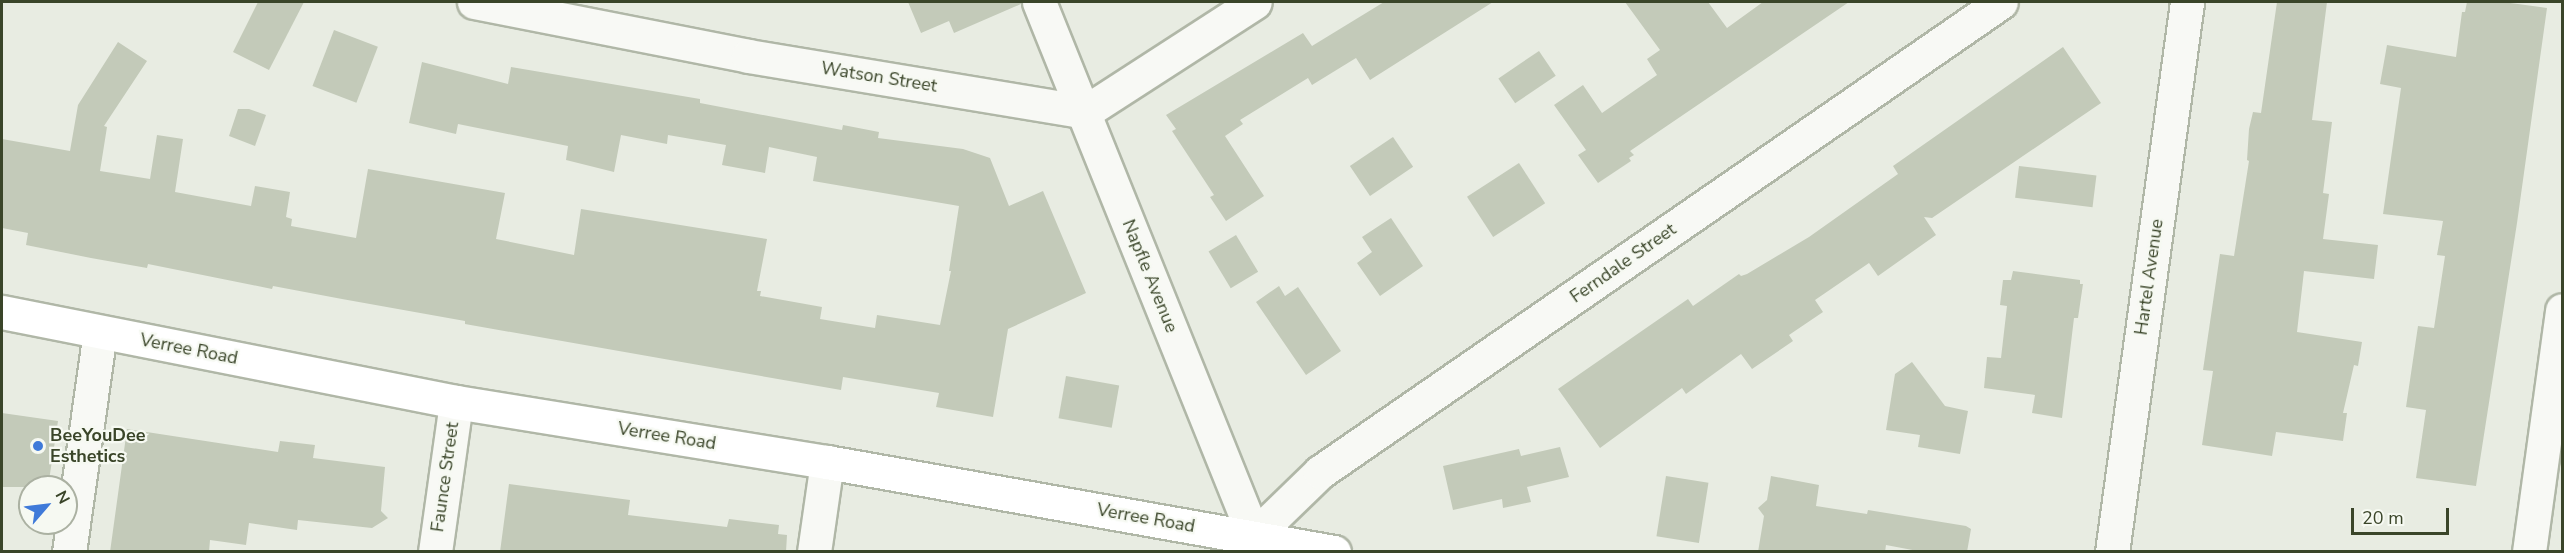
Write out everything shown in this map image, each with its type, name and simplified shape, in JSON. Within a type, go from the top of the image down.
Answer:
[{"type":"main road","name":"Verree Road","points":[[2,312],[456,402],[827,462],[1253,544],[1334,552]]},
{"type":"street","name":"Watson Street","points":[[474,2],[748,56],[1085,112]]},
{"type":"street","name":"Napfle Avenue","points":[[1039,2],[1085,112],[1253,544]]},
{"type":"street","points":[[1085,112],[1255,2]]},
{"type":"street","name":"Ferndale Street","points":[[1253,544],[1320,472],[2001,2]]},
{"type":"street","name":"Hartel Avenue","points":[[2112,552],[2187,2]]},
{"type":"street","points":[[2529,552],[2562,310]]},
{"type":"street","points":[[69,552],[100,332]]},
{"type":"street","name":"Faunce Street","points":[[435,552],[456,402]]},
{"type":"street","points":[[814,552],[827,462]]},
{"type":"building","points":[[258,2],[304,2],[269,70],[233,52]]},
{"type":"building","points":[[908,2],[1021,2],[1021,4],[954,33],[949,21],[921,33]]},
{"type":"building","points":[[1384,2],[1493,2],[1370,80],[1356,58],[1312,85],[1308,78],[1240,120],[1243,124],[1225,136],[1264,196],[1226,221],[1210,197],[1214,195],[1172,131],[1176,129],[1166,115],[1303,33],[1312,46]]},
{"type":"building","points":[[1625,2],[1708,2],[1727,28],[1763,2],[1849,2],[1630,151],[1634,155],[1629,158],[1631,161],[1598,183],[1578,155],[1586,150],[1554,105],[1583,85],[1602,113],[1657,75],[1647,59],[1660,50]]},
{"type":"building","points":[[2277,2],[2327,2],[2312,120],[2332,122],[2323,193],[2329,194],[2323,239],[2378,245],[2374,279],[2304,271],[2297,332],[2362,342],[2358,366],[2354,365],[2343,413],[2347,413],[2343,441],[2276,432],[2272,456],[2202,445],[2213,371],[2203,370],[2220,254],[2234,256],[2249,161],[2247,160],[2249,129],[2253,112],[2261,113]]},
{"type":"building","points":[[2467,2],[2503,2],[2547,8],[2517,223],[2476,486],[2416,478],[2426,410],[2406,407],[2418,326],[2434,328],[2445,256],[2437,255],[2443,221],[2383,214],[2401,88],[2380,84],[2387,45],[2456,57],[2462,12],[2465,12]]},
{"type":"building","points":[[334,30],[378,47],[356,103],[312,86]]},
{"type":"building","points":[[118,42],[147,61],[104,126],[107,127],[100,171],[150,179],[157,135],[183,139],[175,192],[251,206],[255,186],[290,192],[286,217],[292,219],[291,226],[356,238],[368,169],[505,193],[496,239],[574,255],[581,209],[767,239],[757,291],[761,291],[760,296],[822,307],[820,319],[875,328],[877,315],[940,325],[951,271],[949,271],[959,206],[813,181],[817,157],[769,147],[765,173],[722,165],[726,145],[668,135],[667,144],[621,135],[614,172],[566,160],[568,146],[458,124],[456,134],[409,123],[422,62],[508,84],[511,67],[700,99],[700,103],[842,130],[843,125],[879,132],[878,138],[963,149],[990,158],[1009,206],[1043,191],[1086,293],[1008,329],[993,417],[936,407],[939,393],[843,377],[841,390],[465,324],[465,321],[273,286],[272,289],[148,264],[147,268],[26,245],[28,233],[2,228],[2,139],[70,151],[78,105]]},
{"type":"building","points":[[2063,47],[2101,103],[1932,218],[1924,217],[1936,235],[1878,276],[1869,263],[1815,300],[1823,312],[1789,335],[1793,341],[1752,369],[1741,354],[1686,394],[1682,388],[1600,448],[1558,389],[1688,299],[1693,306],[1739,274],[1741,276],[1747,274],[1809,237],[1898,174],[1893,166]]},
{"type":"building","points":[[1539,51],[1556,76],[1515,103],[1498,78]]},
{"type":"building","points":[[238,109],[249,109],[266,115],[255,146],[229,136]]},
{"type":"building","points":[[1393,137],[1413,167],[1370,196],[1350,166]]},
{"type":"building","points":[[1519,163],[1545,203],[1493,237],[1467,197]]},
{"type":"building","points":[[2019,166],[2096,176],[2093,207],[2015,198]]},
{"type":"building","points":[[1391,218],[1423,266],[1380,296],[1357,263],[1372,252],[1362,237]]},
{"type":"building","points":[[1236,235],[1258,272],[1231,288],[1209,251]]},
{"type":"building","points":[[2013,271],[2080,280],[2080,284],[2083,284],[2078,318],[2074,318],[2062,418],[2032,413],[2035,395],[1984,388],[1987,357],[2001,358],[2007,306],[2000,305],[2003,280],[2011,280]]},
{"type":"building","points":[[1279,286],[1285,296],[1298,287],[1341,351],[1306,375],[1256,302]]},
{"type":"building","points":[[1912,362],[1945,406],[1968,411],[1960,454],[1918,447],[1920,435],[1886,430],[1895,374]]},
{"type":"building","points":[[1066,376],[1119,385],[1112,428],[1059,418]]},
{"type":"building","points":[[2,413],[58,421],[50,475],[18,475],[18,487],[2,487]]},
{"type":"building","points":[[127,429],[278,452],[280,441],[315,445],[313,458],[385,467],[381,511],[388,518],[372,528],[298,520],[297,530],[249,523],[246,545],[210,540],[209,552],[110,552]]},
{"type":"building","points":[[1560,447],[1569,477],[1527,487],[1531,502],[1503,508],[1502,499],[1453,510],[1443,466],[1519,449],[1521,456]]},
{"type":"building","points":[[1666,476],[1708,483],[1699,543],[1656,536]]},
{"type":"building","points":[[1771,476],[1819,485],[1816,506],[1867,514],[1868,510],[1966,526],[1971,529],[1967,552],[1923,552],[1886,545],[1885,552],[1758,552],[1764,516],[1758,508],[1767,500]]},
{"type":"building","points":[[509,484],[630,500],[628,515],[727,527],[729,519],[779,525],[778,534],[787,535],[786,552],[500,552]]},
{"type":"place","name":"BeeYouDee Esthetics","points":[[38,446]]}]
